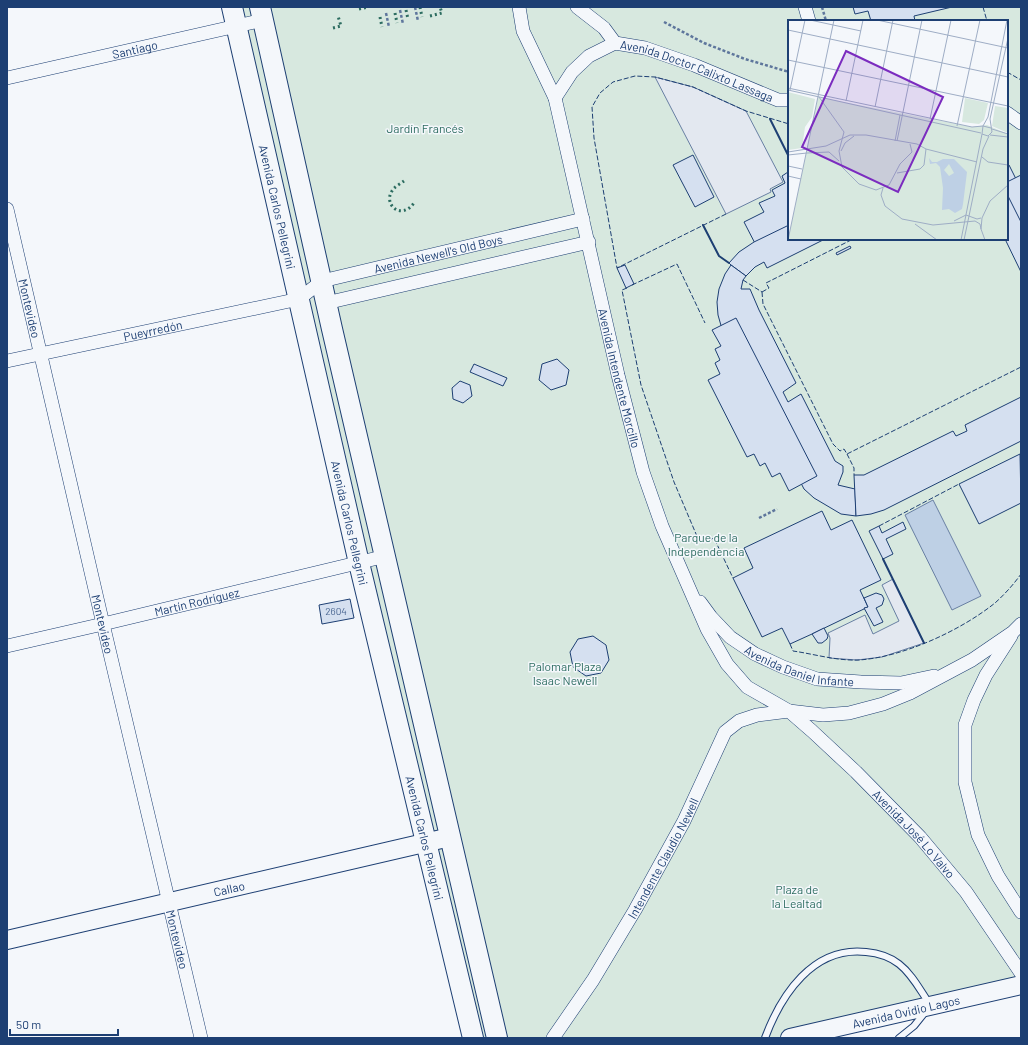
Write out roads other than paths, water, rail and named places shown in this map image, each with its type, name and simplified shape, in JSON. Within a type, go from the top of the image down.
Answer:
[{"type":"main road","name":"Avenida Carlos Pellegrini","points":[[261,14],[326,302],[497,1038]]},
{"type":"main road","name":"Avenida Carlos Pellegrini","points":[[234,16],[360,563],[473,1038]]},
{"type":"main road","name":"Callao","points":[[7,940],[450,837]]},
{"type":"main road","name":"Avenida Ovidio Lagos","points":[[790,1038],[1021,985]]},
{"type":"street","name":"Avenida Intendente Morcillo","points":[[519,7],[522,31],[555,98],[589,242],[618,375],[643,472],[662,526],[685,582],[707,629],[727,664],[747,687],[789,711]]},
{"type":"street","points":[[578,7],[604,28],[615,43]]},
{"type":"street","points":[[805,7],[810,20]]},
{"type":"street","name":"Santiago","points":[[7,78],[234,16],[261,14]]},
{"type":"street","name":"Avenida Doctor Calixto Lassaga","points":[[555,98],[572,72],[589,56],[615,43],[645,48],[778,100],[788,100]]},
{"type":"street","points":[[1008,114],[1021,123]]},
{"type":"street","name":"Montevideo","points":[[7,210],[201,1038]]},
{"type":"street","name":"Avenida Newell's Old Boys","points":[[299,300],[322,281],[583,219]]},
{"type":"street","name":"Avenida Newell's Old Boys","points":[[326,302],[589,242]]},
{"type":"street","name":"Pueyrredón","points":[[7,361],[299,300]]},
{"type":"street","name":"Martín Rodríguez","points":[[7,646],[386,556]]},
{"type":"street","name":"Avenida Daniel Infante","points":[[685,582],[711,617],[730,638],[755,654],[784,667],[817,679],[901,683],[944,674]]},
{"type":"street","points":[[1017,628],[986,675],[974,700],[965,726],[965,782],[978,835],[998,876],[1021,912]]},
{"type":"street","name":"Avenida Daniel Infante","points":[[789,711],[823,715],[856,711],[883,704],[910,693],[972,660],[1017,628]]},
{"type":"street","name":"Avenida José Lo Valvo","points":[[789,711],[856,772],[920,837],[966,892],[1021,973]]},
{"type":"street","name":"Intendente Claudio Newell","points":[[553,1038],[593,980],[635,910],[684,821],[725,732],[739,721],[757,715],[789,711]]},
{"type":"lane","points":[[765,1038],[771,1022],[789,990],[809,969],[834,955],[856,950],[876,953],[899,964],[912,978],[930,1006],[914,1026],[899,1038]]},
{"type":"water","points":[[933,500],[981,596],[952,610],[905,515]]},
{"type":"park label","name":"Jardín Francés","points":[[425,128]]},
{"type":"park label","name":"Parque de la Independencia","points":[[706,544]]},
{"type":"park label","name":"Palomar Plaza Isaac Newell","points":[[565,673]]},
{"type":"park label","name":"Plaza de la Lealtad","points":[[797,896]]}]
